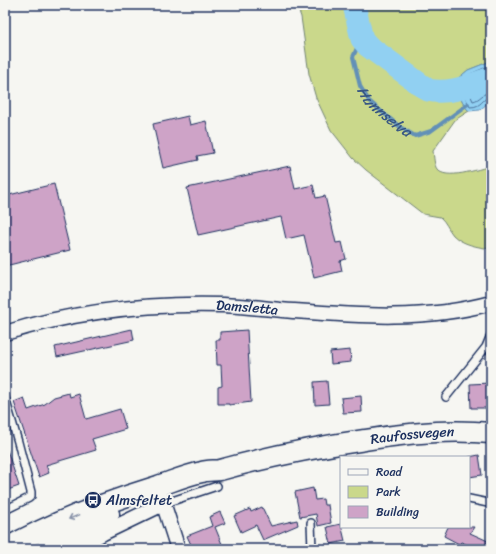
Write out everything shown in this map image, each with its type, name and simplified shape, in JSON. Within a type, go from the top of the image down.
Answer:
[{"type":"main road","name":"Raufossvegen","points":[[46,549],[109,514],[160,494],[203,471],[217,478],[295,452],[388,436],[463,431],[491,433]]},
{"type":"main road","name":"Raufossvegen","points":[[5,549],[70,518],[119,499],[160,494]]},
{"type":"street","name":"Damsletta","points":[[5,333],[52,321],[111,310],[162,305],[222,305],[373,316],[401,316],[425,315],[477,307],[491,303]]},
{"type":"street","points":[[74,549],[103,533],[160,494],[178,549]]},
{"type":"lane","points":[[446,397],[486,347],[491,335]]},
{"type":"lane","points":[[5,398],[31,492],[28,498],[5,510]]},
{"type":"lane","points":[[470,500],[491,505]]},
{"type":"lane","points":[[311,523],[312,549]]},
{"type":"green space","points":[[295,5],[491,5],[491,61],[468,70],[456,80],[460,97],[469,111],[455,120],[433,151],[437,169],[447,174],[462,173],[491,166],[491,249],[471,245],[461,241],[453,235],[440,217],[423,214],[366,170],[353,158],[331,130],[316,98],[309,74],[301,17],[297,6]]},
{"type":"water","points":[[491,61],[491,100],[480,110],[469,111],[460,97],[456,80],[468,70]]},
{"type":"building","points":[[188,116],[190,125],[206,121],[213,153],[197,156],[198,160],[163,168],[153,124]]},
{"type":"building","points":[[290,166],[295,189],[313,185],[316,198],[325,196],[336,243],[342,242],[346,259],[340,261],[342,271],[314,278],[304,235],[286,239],[281,217],[198,235],[187,188]]},
{"type":"building","points":[[54,184],[70,250],[5,266],[5,196]]},
{"type":"building","points":[[132,329],[134,340],[57,357],[55,347]]},
{"type":"building","points":[[247,330],[251,402],[229,405],[218,404],[218,387],[222,386],[221,365],[217,365],[216,340],[220,340],[220,332]]},
{"type":"building","points":[[350,350],[351,362],[331,364],[330,352]]},
{"type":"building","points":[[327,381],[329,404],[315,405],[314,382]]},
{"type":"building","points":[[490,383],[490,408],[471,408],[470,384]]},
{"type":"building","points":[[69,393],[70,397],[79,394],[86,419],[120,409],[126,429],[92,439],[96,450],[46,465],[49,473],[39,477],[14,402],[24,398],[28,410],[45,404],[54,397]]},
{"type":"building","points":[[361,396],[362,412],[343,413],[341,398]]},
{"type":"building","points":[[5,450],[7,450],[19,486],[5,491]]},
{"type":"building","points":[[479,455],[482,475],[470,477],[470,457]]},
{"type":"building","points":[[313,488],[315,500],[323,499],[324,505],[328,505],[331,523],[318,526],[316,514],[300,517],[295,492]]},
{"type":"building","points":[[262,507],[271,526],[297,520],[298,525],[263,540],[256,525],[241,532],[234,516],[250,509],[251,512]]},
{"type":"building","points":[[220,512],[225,523],[215,527],[224,549],[193,549],[187,536],[212,526],[209,517]]},
{"type":"building","points":[[340,524],[345,541],[331,544],[327,527]]},
{"type":"building","points":[[474,527],[470,533],[488,541],[485,549],[477,549],[461,542],[459,544],[444,536],[448,528]]},
{"type":"waterway","name":"Hunnselva","points":[[354,5],[362,39],[368,46],[428,90],[452,90],[491,78]]},
{"type":"waterway","name":"Hunnselva","points":[[362,39],[353,57],[360,86],[369,101],[400,127],[415,136],[431,131],[468,104]]},
{"type":"place","name":"Almsfeltet","points":[[93,500]]}]
